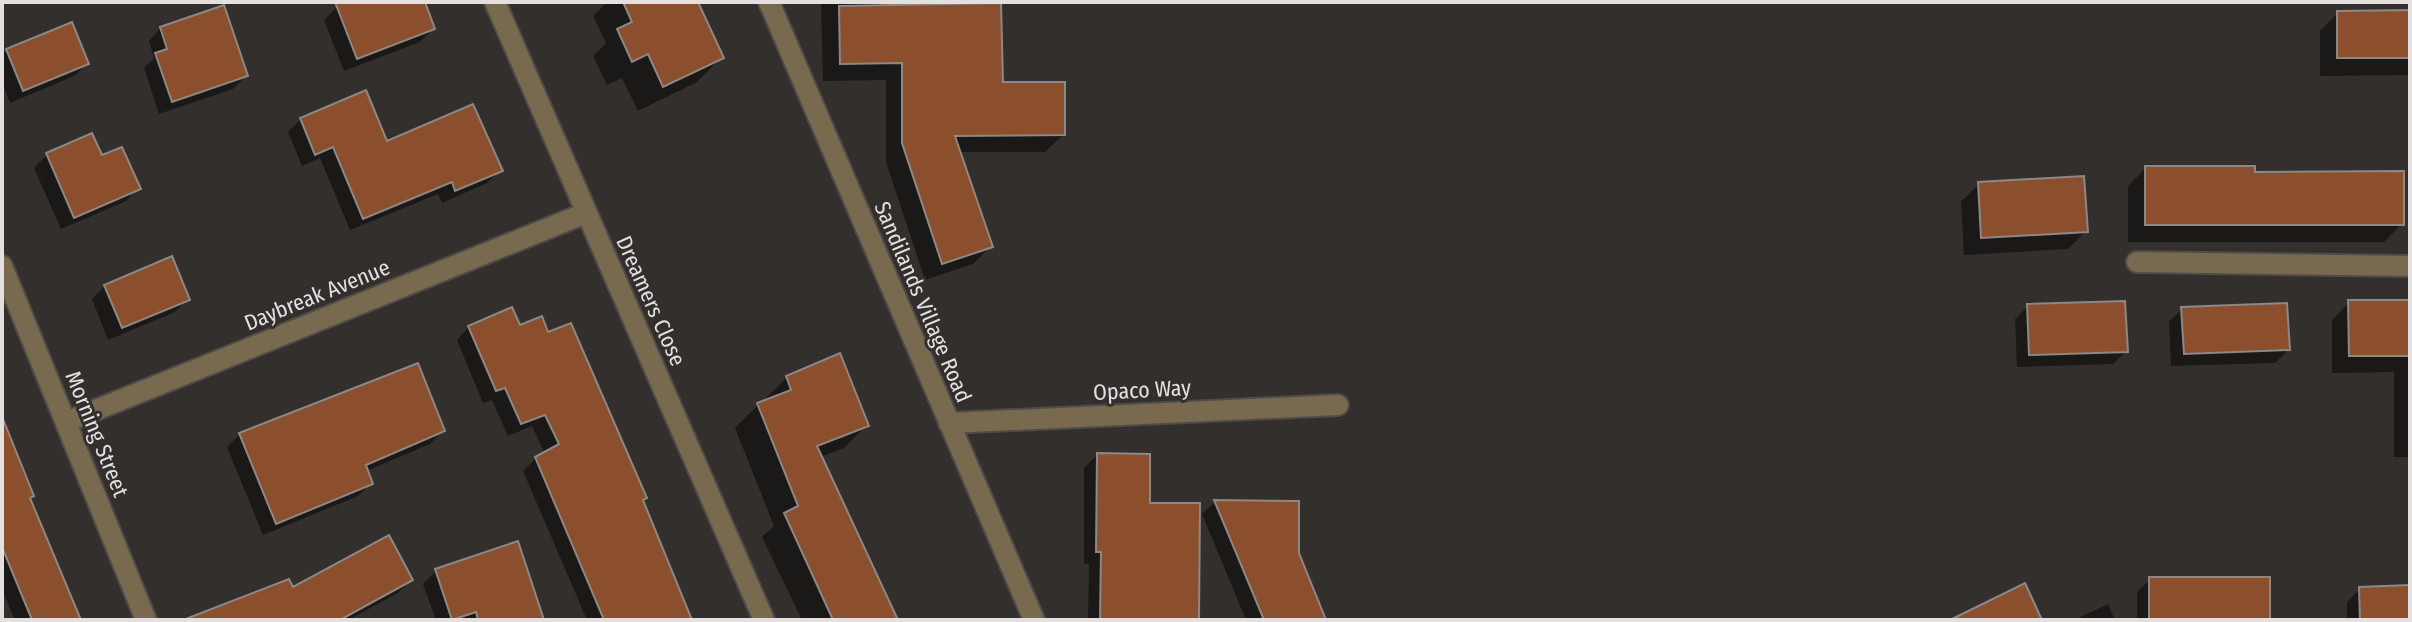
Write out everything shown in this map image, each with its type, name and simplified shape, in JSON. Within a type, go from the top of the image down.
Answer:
[{"type":"street","name":"Dreamers Close","points":[[495,2],[764,620]]},
{"type":"street","name":"Sandilands Village Road","points":[[769,2],[1034,620]]},
{"type":"street","name":"Daybreak Avenue","points":[[66,422],[586,213]]},
{"type":"street","points":[[2137,262],[2410,266]]},
{"type":"street","name":"Morning Street","points":[[2,266],[146,620]]},
{"type":"street","name":"Opaco Way","points":[[949,423],[1338,405]]},
{"type":"building","points":[[335,2],[425,2],[435,29],[357,59]]},
{"type":"building","points":[[623,2],[698,2],[724,58],[663,87],[648,54],[632,62],[617,29],[632,22]]},
{"type":"building","points":[[1001,3],[1003,82],[1065,82],[1065,135],[955,136],[993,247],[942,264],[902,143],[902,63],[840,64],[839,6]]},
{"type":"building","points":[[224,5],[248,76],[172,102],[155,53],[167,49],[160,27]]},
{"type":"building","points":[[2410,10],[2410,58],[2337,58],[2337,11]]},
{"type":"building","points":[[72,22],[89,64],[23,91],[6,49]]},
{"type":"building","points":[[366,90],[387,141],[473,104],[503,171],[455,191],[452,182],[363,219],[333,147],[315,155],[300,118]]},
{"type":"building","points":[[92,133],[102,155],[122,147],[141,189],[74,218],[46,153]]},
{"type":"building","points":[[2145,166],[2255,166],[2255,172],[2404,171],[2404,225],[2145,225]]},
{"type":"building","points":[[2084,176],[2088,232],[1981,238],[1978,182]]},
{"type":"building","points":[[172,256],[190,300],[122,328],[104,285]]},
{"type":"building","points":[[2348,300],[2410,300],[2410,356],[2349,356]]},
{"type":"building","points":[[2125,301],[2128,352],[2029,355],[2027,304]]},
{"type":"building","points":[[2287,303],[2290,350],[2184,354],[2181,307]]},
{"type":"building","points":[[512,307],[520,325],[542,316],[548,332],[571,323],[647,498],[643,500],[692,620],[604,620],[535,457],[559,444],[545,415],[521,424],[505,388],[496,391],[468,326]]},
{"type":"building","points":[[840,353],[869,426],[817,446],[898,620],[833,620],[784,513],[798,506],[757,403],[791,390],[786,376]]},
{"type":"building","points":[[418,363],[445,431],[366,465],[373,484],[276,524],[239,433]]},
{"type":"building","points":[[3,419],[34,496],[30,498],[81,620],[32,620],[2,547]]},
{"type":"building","points":[[1097,453],[1150,454],[1150,503],[1200,503],[1199,620],[1100,620],[1101,552],[1096,552]]},
{"type":"building","points":[[1214,500],[1299,501],[1299,553],[1326,620],[1264,620]]},
{"type":"building","points":[[389,535],[413,580],[340,620],[188,618],[289,579],[293,587]]},
{"type":"building","points":[[518,541],[544,620],[478,620],[476,612],[452,620],[435,569]]},
{"type":"building","points":[[2149,577],[2270,577],[2270,619],[2149,619]]},
{"type":"building","points":[[2025,583],[2042,620],[1950,620]]},
{"type":"building","points":[[2410,585],[2410,620],[2360,620],[2359,587]]}]
